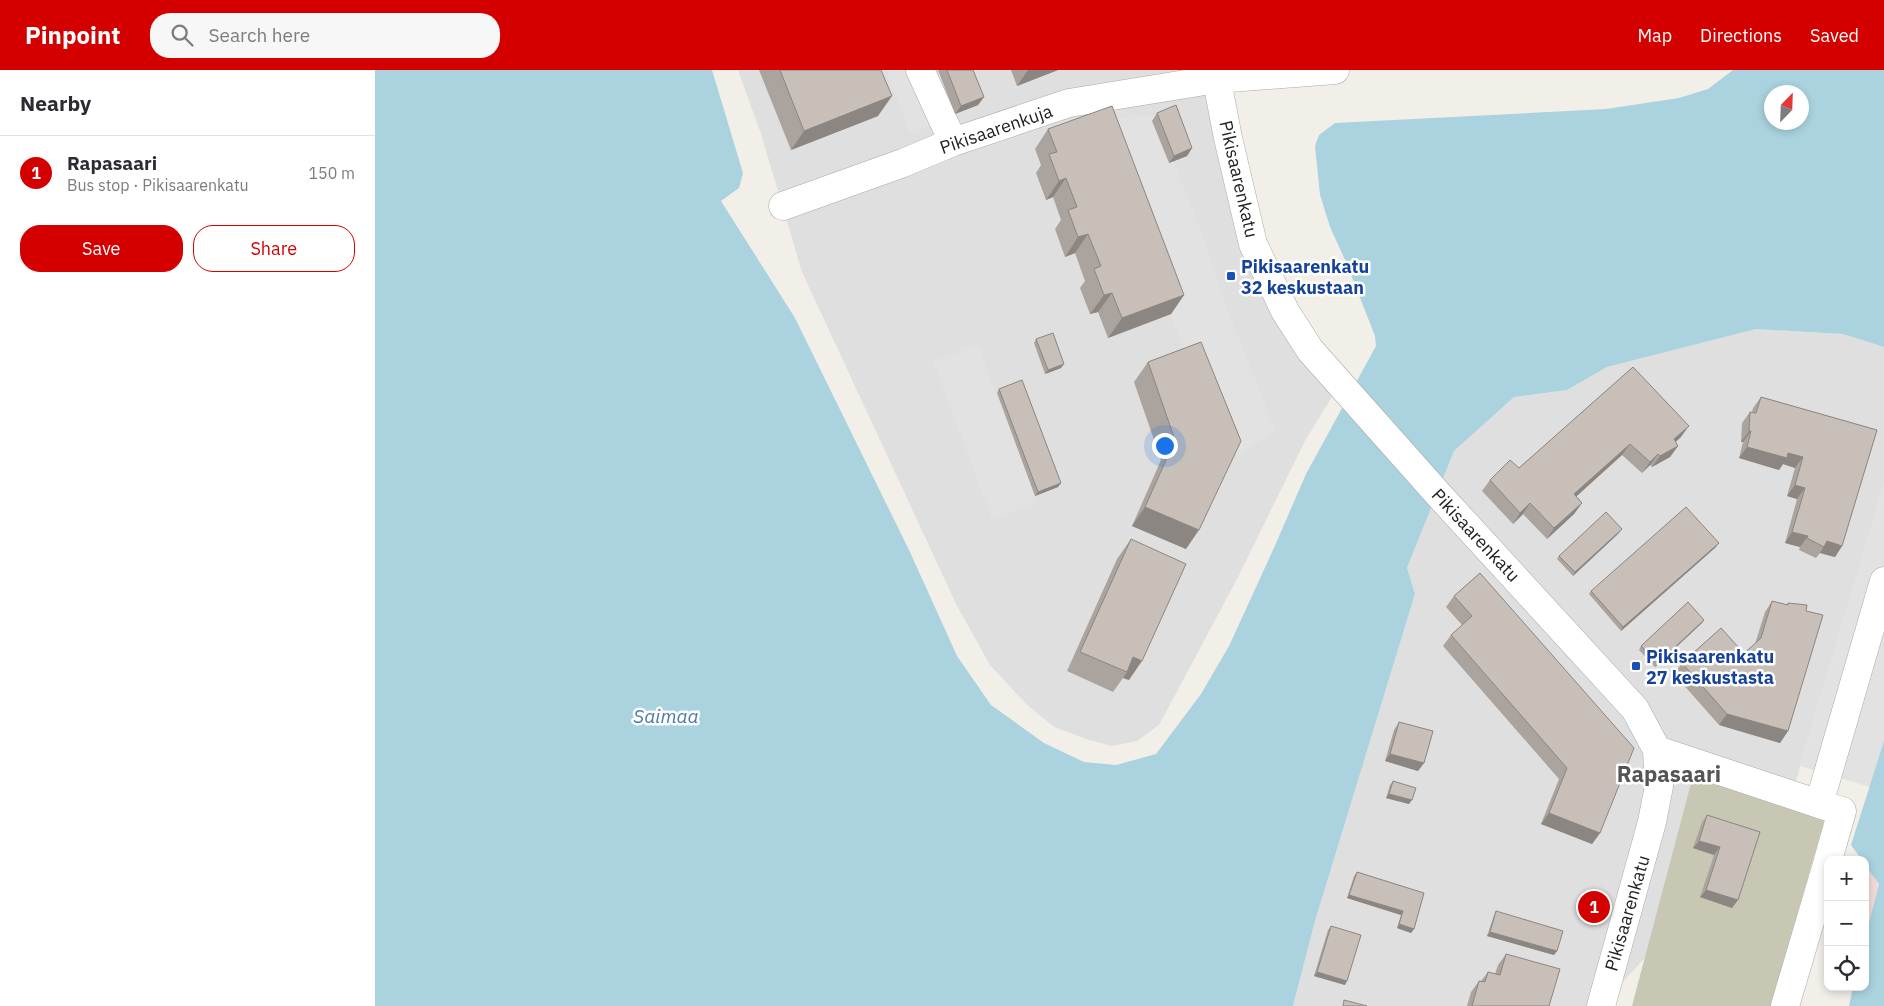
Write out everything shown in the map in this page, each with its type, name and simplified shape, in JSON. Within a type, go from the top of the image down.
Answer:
[{"type":"street","points":[[920,70],[953,142]]},
{"type":"street","name":"Pikisaarenkuja","points":[[783,206],[903,163],[953,142],[1069,103],[1216,74],[1335,70]]},
{"type":"street","name":"Pikisaarenkatu","points":[[1216,74],[1253,244],[1285,311],[1319,360],[1450,507],[1635,708],[1657,750],[1659,786],[1652,822],[1601,1006]]},
{"type":"street","points":[[1819,804],[1884,581]]},
{"type":"street","points":[[1657,750],[1842,811],[1829,856]]},
{"type":"street","points":[[1785,1006],[1824,874]]},
{"type":"shaded area","points":[[738,70],[1335,70],[1217,79],[1253,244],[1340,384],[1306,439],[1237,579],[1159,725],[1137,741],[1112,746],[1054,727],[1026,704],[990,665],[957,606],[802,272],[761,134]]},
{"type":"shaded area","points":[[886,70],[906,70],[930,126],[910,132]]},
{"type":"shaded area","points":[[1155,115],[1199,226],[1220,290],[1276,432],[1227,460],[1099,125],[1101,119]]},
{"type":"shaded area","points":[[1756,329],[1843,334],[1884,347],[1884,484],[1793,795],[1601,1006],[1293,1006],[1315,921],[1415,594],[1407,568],[1454,451],[1514,397],[1567,390],[1607,367]]},
{"type":"shaded area","points":[[978,345],[1037,502],[992,519],[933,361]]},
{"type":"shaded area","points":[[1884,484],[1884,741],[1870,787],[1800,766]]},
{"type":"shaded area","points":[[1694,772],[1826,814],[1771,1006],[1632,1006]]},
{"type":"shaded area","points":[[1869,870],[1879,883],[1869,922]]},
{"type":"water","name":"Saimaa","points":[[375,70],[712,70],[743,173],[739,188],[721,201],[795,318],[910,552],[957,656],[991,705],[1044,743],[1084,762],[1116,765],[1156,754],[1201,694],[1229,646],[1306,474],[1376,346],[1375,336],[1330,227],[1320,195],[1315,146],[1319,135],[1335,123],[1606,109],[1679,98],[1708,89],[1733,70],[1884,70],[1884,347],[1843,334],[1756,329],[1607,367],[1567,390],[1514,397],[1454,451],[1407,568],[1415,594],[1315,921],[1293,1006],[375,1006]]},
{"type":"water","points":[[1884,741],[1884,1006],[1849,1006],[1852,991],[1869,991],[1869,923],[1879,884],[1869,870],[1869,856],[1859,856],[1851,845]]},
{"type":"building","points":[[780,70],[881,70],[892,96],[804,131]]},
{"type":"building","points":[[947,70],[973,70],[984,97],[961,106]]},
{"type":"building","points":[[1176,105],[1192,148],[1174,156],[1157,113]]},
{"type":"building","points":[[1112,106],[1184,295],[1122,318],[1112,293],[1104,295],[1094,269],[1101,266],[1088,234],[1078,237],[1068,210],[1077,207],[1066,178],[1059,181],[1049,154],[1057,152],[1048,129]]},
{"type":"building","points":[[1053,333],[1064,364],[1048,370],[1036,339]]},
{"type":"building","points":[[1201,342],[1241,441],[1199,530],[1145,507],[1175,440],[1148,362]]},
{"type":"building","points":[[1633,367],[1689,426],[1674,439],[1678,446],[1660,456],[1658,454],[1650,462],[1630,444],[1574,494],[1582,503],[1554,528],[1530,503],[1520,513],[1490,480],[1510,460],[1519,468]]},
{"type":"building","points":[[1022,380],[1061,483],[1038,492],[999,389]]},
{"type":"building","points":[[1761,397],[1877,430],[1842,546],[1827,541],[1824,547],[1807,538],[1808,536],[1792,532],[1805,488],[1795,485],[1803,457],[1788,453],[1787,458],[1747,447],[1751,431],[1749,431],[1750,412],[1756,413]]},
{"type":"building","points":[[1686,507],[1719,543],[1623,627],[1591,591]]},
{"type":"building","points":[[1606,512],[1622,529],[1575,572],[1559,556]]},
{"type":"building","points":[[1131,539],[1186,564],[1142,661],[1133,657],[1127,672],[1080,652]]},
{"type":"building","points":[[1480,573],[1634,748],[1600,833],[1549,813],[1567,768],[1451,635],[1472,616],[1454,596]]},
{"type":"building","points":[[1772,601],[1788,605],[1788,603],[1807,605],[1806,611],[1823,615],[1788,731],[1727,714],[1682,663],[1721,628],[1740,649],[1736,653],[1740,657],[1761,638]]},
{"type":"building","points":[[1688,602],[1704,620],[1658,663],[1641,646]]},
{"type":"building","points":[[1399,722],[1433,731],[1424,763],[1390,754]]},
{"type":"building","points":[[1393,781],[1416,788],[1412,800],[1389,794]]},
{"type":"building","points":[[1707,815],[1760,832],[1738,900],[1706,890],[1720,847],[1699,841]]},
{"type":"building","points":[[1357,872],[1424,893],[1414,929],[1399,924],[1403,911],[1349,895]]},
{"type":"building","points":[[1496,911],[1563,931],[1557,951],[1490,932]]},
{"type":"building","points":[[1331,926],[1361,935],[1347,981],[1317,972]]},
{"type":"building","points":[[1506,954],[1560,969],[1549,1006],[1472,1006],[1479,981],[1485,982],[1488,972],[1500,975]]},
{"type":"building","points":[[1344,1000],[1367,1006],[1343,1006]]},
{"type":"place","name":"Pikisaarenkatu 32 keskustaan","points":[[1231,276]]},
{"type":"place","name":"Pikisaarenkatu 27 keskustasta","points":[[1636,666]]},
{"type":"place","name":"Rapasaari","points":[[1594,907]]},
{"type":"district","name":"Rapasaari","points":[[1669,773]]}]
